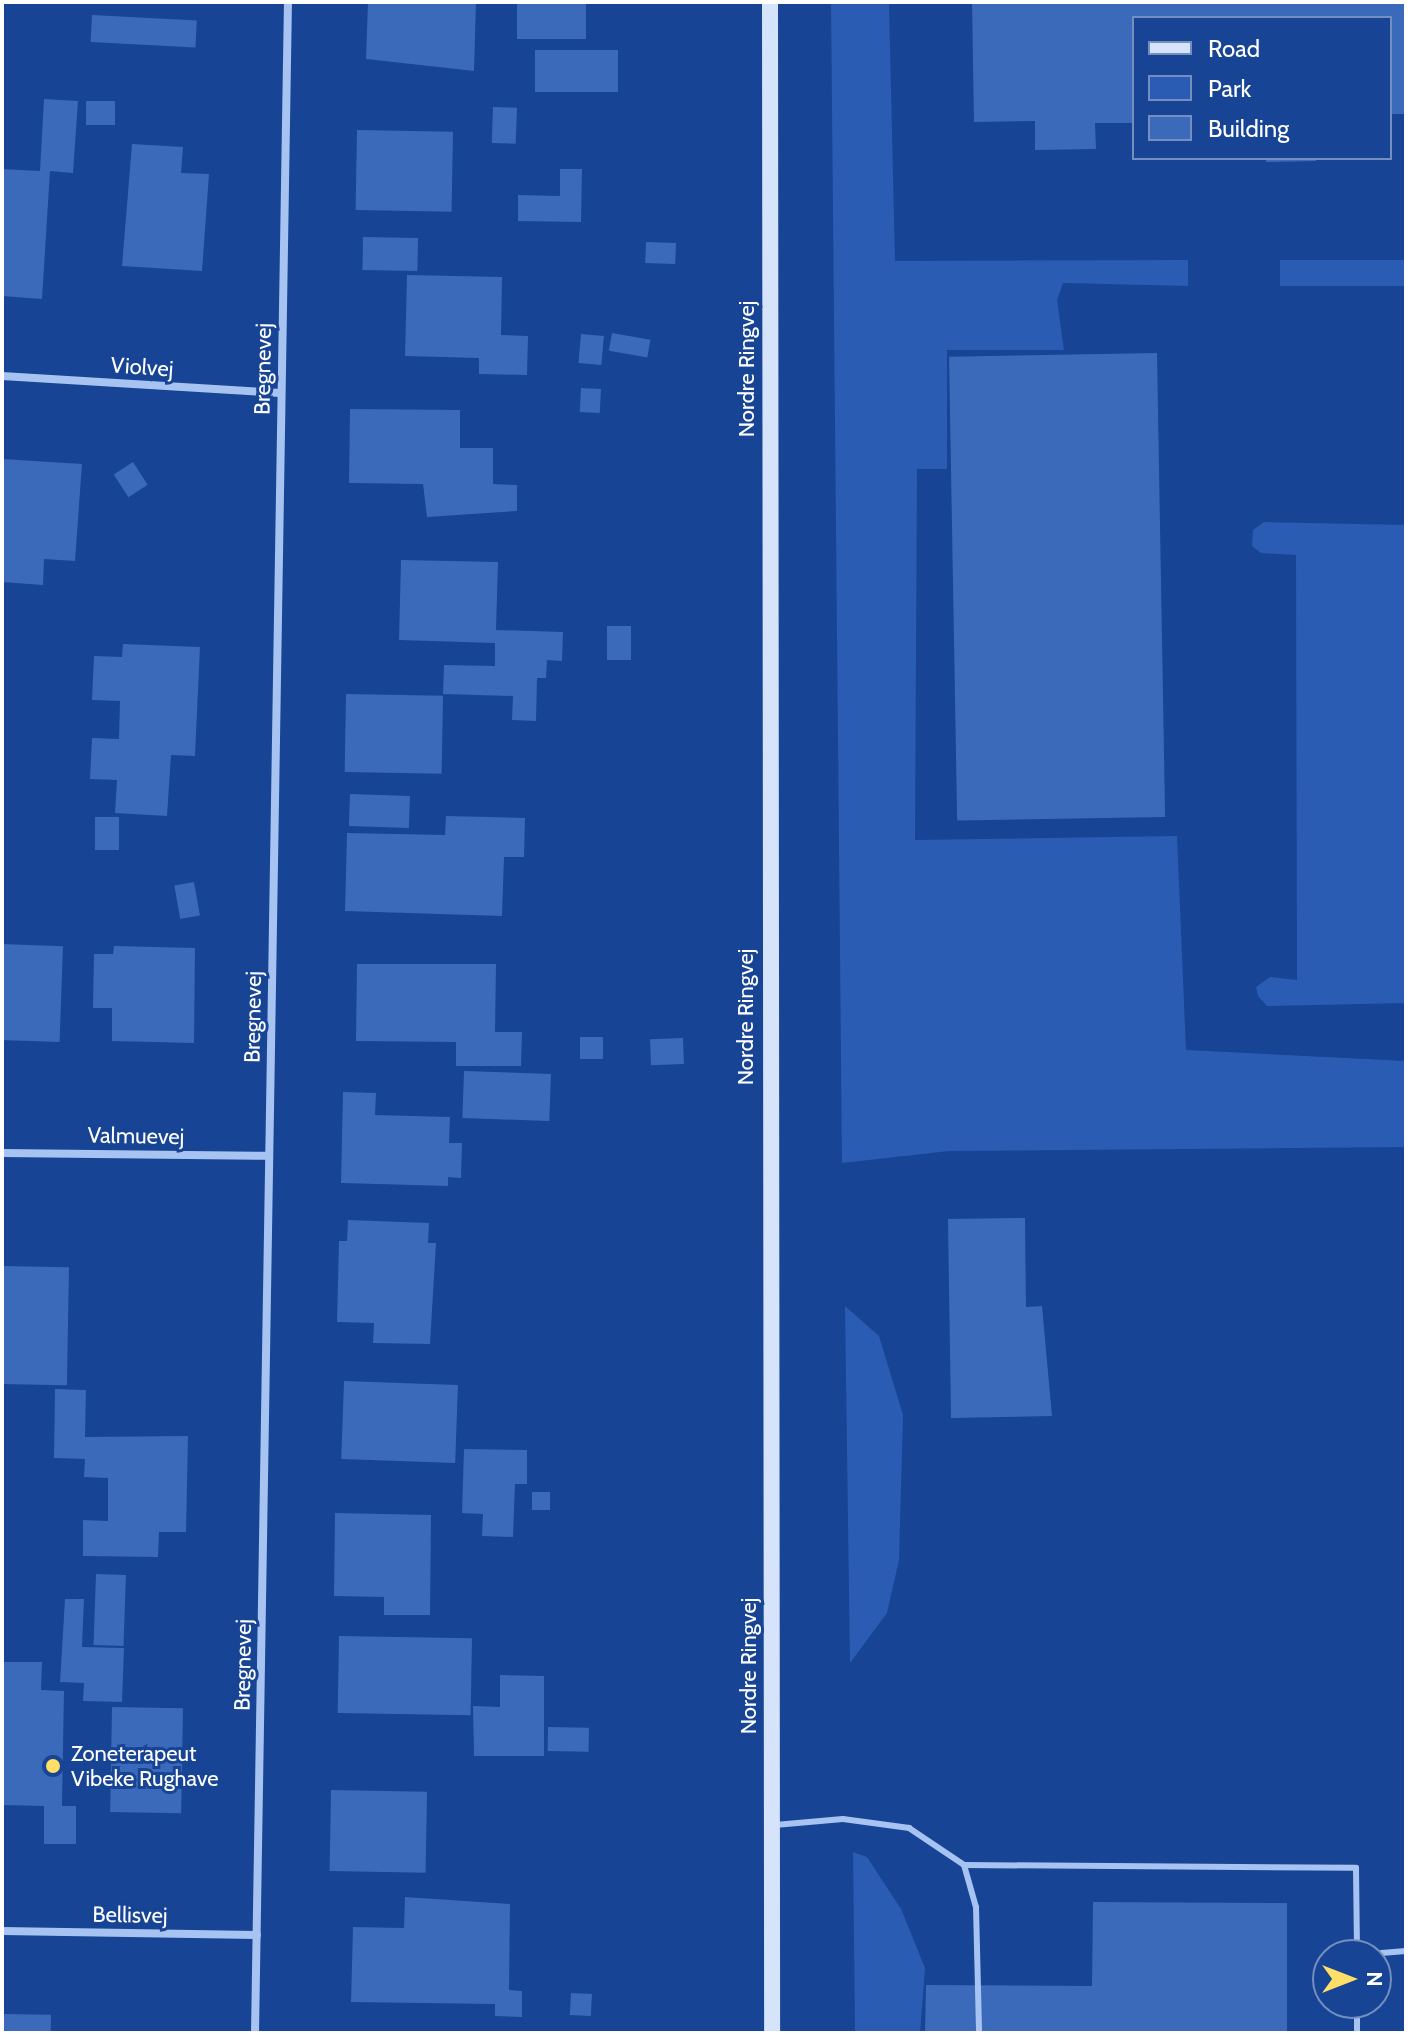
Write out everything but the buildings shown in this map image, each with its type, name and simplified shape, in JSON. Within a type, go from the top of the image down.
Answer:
[{"type":"main road","name":"Nordre Ringvej","points":[[770,2],[772,2033]]},
{"type":"street","name":"Bregnevej","points":[[255,2033],[288,2]]},
{"type":"street","name":"Violvej","points":[[2,376],[280,393]]},
{"type":"street","name":"Valmuevej","points":[[2,1153],[269,1156]]},
{"type":"street","name":"Bellisvej","points":[[2,1931],[257,1935]]},
{"type":"lane","points":[[772,1825],[843,1819],[909,1828],[964,1865],[1356,1868],[1357,1939]]},
{"type":"lane","points":[[964,1865],[976,1907],[979,2033]]},
{"type":"green space","points":[[831,2],[889,2],[895,261],[1188,260],[1188,286],[1063,283],[1057,300],[1064,350],[947,350],[947,469],[917,469],[915,840],[1177,836],[1186,1050],[1406,1061],[1406,1147],[949,1151],[842,1163]]},
{"type":"green space","points":[[1280,260],[1406,260],[1406,286],[1280,286]]},
{"type":"green space","points":[[1264,522],[1406,525],[1406,1003],[1267,1006],[1258,996],[1256,987],[1270,977],[1297,980],[1296,555],[1261,553],[1252,546],[1253,530]]},
{"type":"green space","points":[[845,1306],[879,1336],[903,1415],[899,1560],[887,1613],[850,1663]]},
{"type":"green space","points":[[853,1852],[867,1857],[901,1909],[925,1968],[920,2033],[855,2033]]},
{"type":"place","name":"Zoneterapeut Vibeke Rughave","points":[[53,1766]]}]
